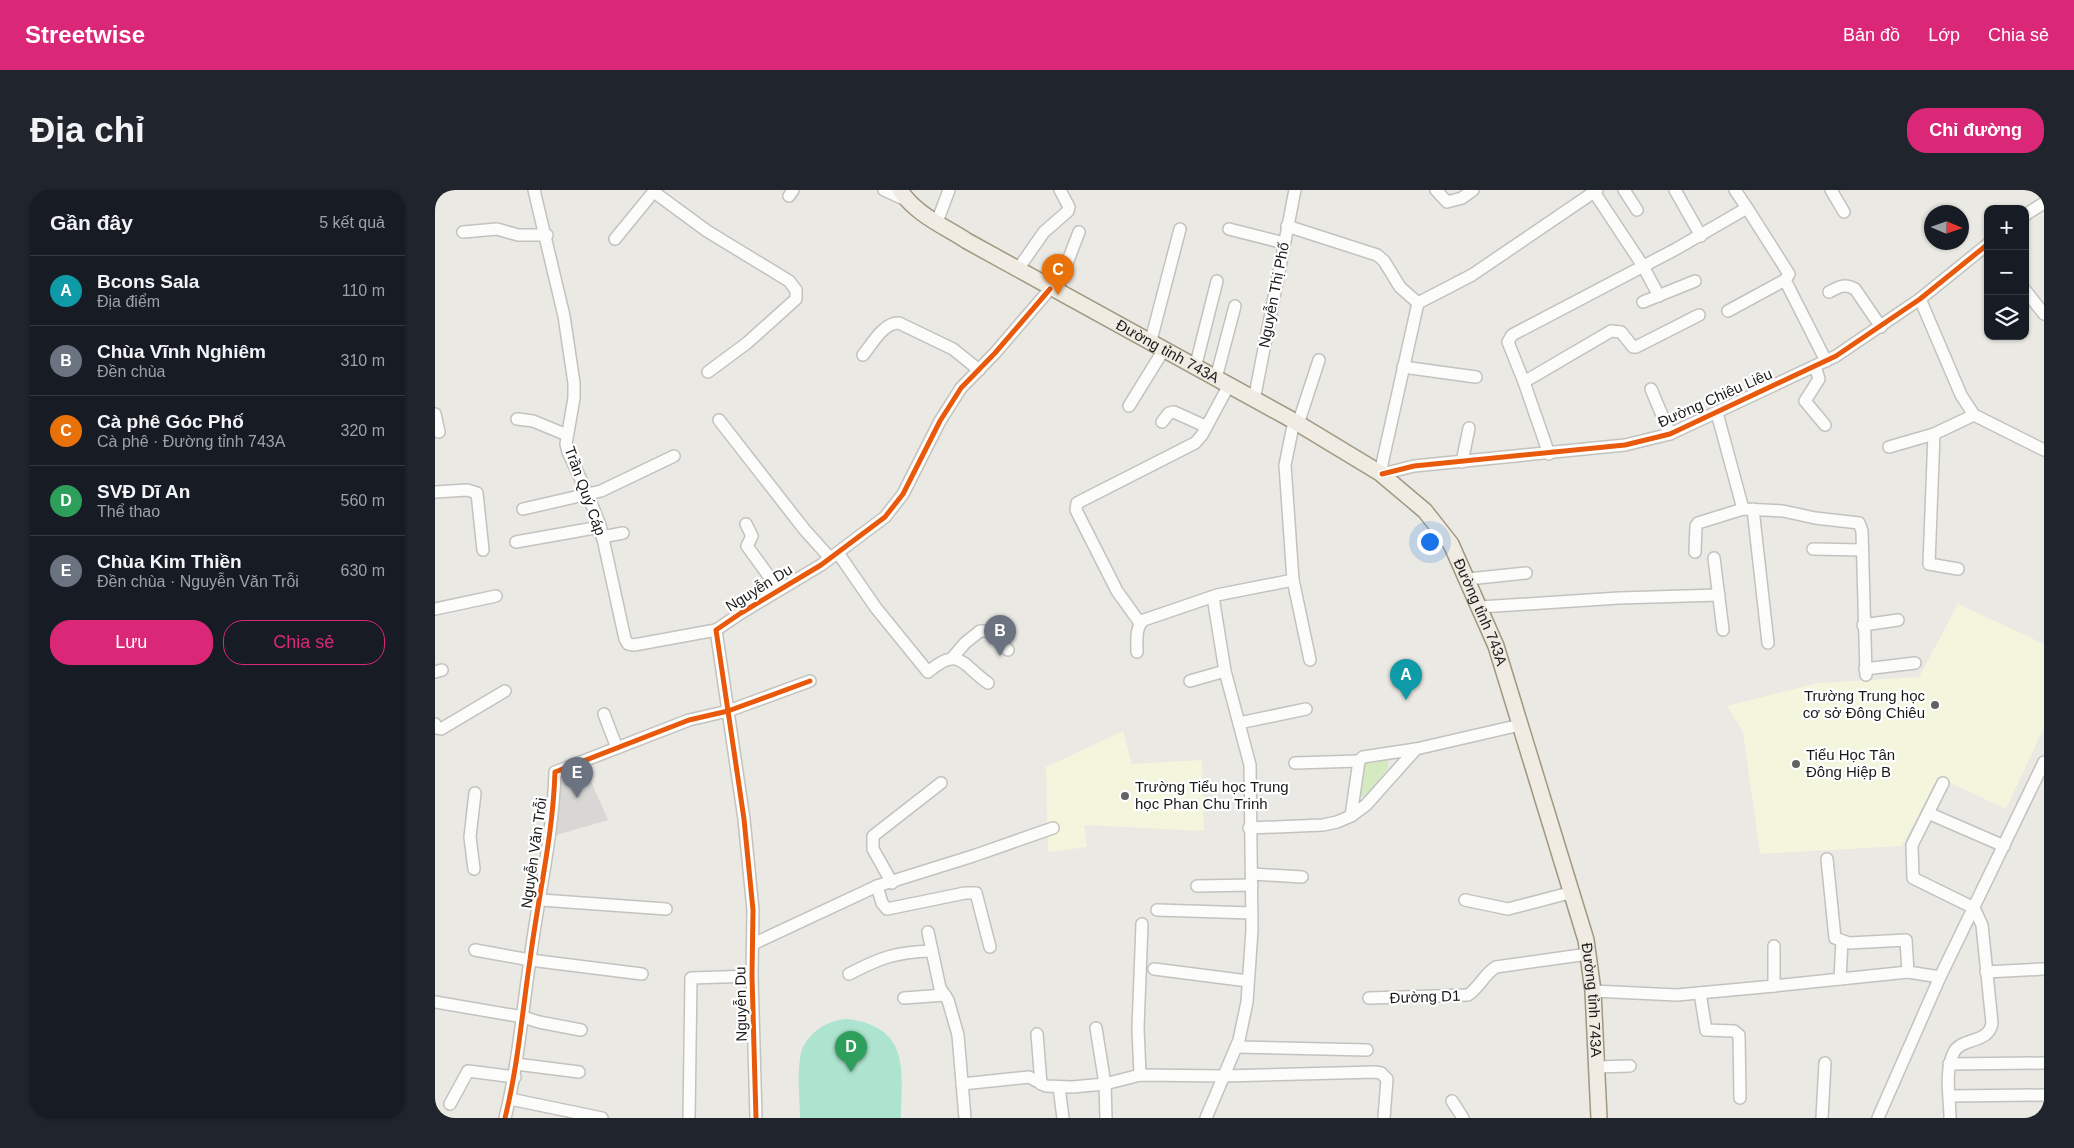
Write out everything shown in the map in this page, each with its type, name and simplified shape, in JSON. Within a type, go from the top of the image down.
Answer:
[{"type":"main road","name":"Đường tỉnh 743A","points":[[904,196],[937,222],[1053,290],[1296,422],[1381,473],[1425,511],[1451,544],[1481,606],[1496,646],[1573,892],[1588,954],[1593,992],[1599,1118]]},
{"type":"street","name":"Trần Quý Cáp","points":[[534,190],[547,235],[564,316],[574,383],[567,435],[568,452],[588,494],[601,532],[628,644],[634,645],[716,630]]},
{"type":"street","points":[[884,190],[904,196]]},
{"type":"street","points":[[937,222],[949,190]]},
{"type":"street","points":[[1018,269],[1044,232],[1068,211],[1069,207],[1060,190]]},
{"type":"street","name":"Nguyễn Thị Phố","points":[[1254,400],[1295,190]]},
{"type":"street","points":[[1436,190],[1447,202],[1462,198],[1473,190]]},
{"type":"street","points":[[1624,190],[1637,210]]},
{"type":"street","points":[[1675,190],[1701,236]]},
{"type":"street","points":[[1728,311],[1785,280],[1789,274],[1789,271],[1735,190]]},
{"type":"street","points":[[1831,190],[1844,212]]},
{"type":"street","points":[[615,239],[654,191],[707,231],[789,281],[796,290],[795,299],[747,343],[708,372]]},
{"type":"street","points":[[1381,473],[1418,303],[1472,275],[1596,191],[1643,266],[1659,296]]},
{"type":"street","points":[[2029,212],[2044,203]]},
{"type":"street","points":[[1549,454],[1508,342],[1511,335],[1701,236],[1747,208]]},
{"type":"street","points":[[1287,226],[1377,255],[1400,288],[1418,303]]},
{"type":"street","points":[[463,232],[497,229],[518,235],[547,235]]},
{"type":"street","points":[[1129,406],[1157,347],[1180,229]]},
{"type":"street","points":[[1229,229],[1284,243]]},
{"type":"street","name":"Nguyễn Du","points":[[756,1118],[752,976],[753,910],[744,818],[716,630],[834,556],[885,517],[903,494],[961,388],[1053,290],[1079,232]]},
{"type":"street","name":"Đường Chiêu Liêu","points":[[1381,473],[1415,466],[1549,454],[1637,443],[1670,434],[1826,360],[1881,327],[1920,299],[1984,247]]},
{"type":"street","points":[[1785,280],[1826,360]]},
{"type":"street","points":[[1195,368],[1217,281]]},
{"type":"street","points":[[1643,302],[1695,281]]},
{"type":"street","points":[[1829,292],[1842,285],[1855,289],[1881,327]]},
{"type":"street","points":[[2029,295],[2044,314]]},
{"type":"street","points":[[1920,299],[1961,395],[1974,415],[2044,450]]},
{"type":"street","points":[[1137,652],[1140,623],[1117,591],[1076,510],[1077,503],[1195,444],[1202,435],[1222,382],[1235,306]]},
{"type":"street","points":[[1524,382],[1611,331],[1621,332],[1633,347],[1636,347],[1699,315]]},
{"type":"street","points":[[863,354],[886,326],[894,322],[953,349],[979,370]]},
{"type":"street","points":[[1310,660],[1293,580],[1285,464],[1296,422],[1319,360]]},
{"type":"street","points":[[1815,366],[1819,379],[1805,402],[1825,425]]},
{"type":"street","points":[[1403,367],[1476,377]]},
{"type":"street","points":[[1651,389],[1670,434]]},
{"type":"street","points":[[1162,422],[1169,413],[1174,412],[1205,426]]},
{"type":"street","points":[[1717,413],[1748,509],[1768,643]]},
{"type":"street","points":[[435,414],[439,432]]},
{"type":"street","points":[[1889,447],[1934,434],[1974,415]]},
{"type":"street","points":[[517,418],[533,421],[567,435]]},
{"type":"street","points":[[719,420],[804,529],[834,556],[928,672],[941,661],[953,658],[961,661],[989,683]]},
{"type":"street","points":[[1462,462],[1469,428]]},
{"type":"street","points":[[1934,434],[1929,564],[1958,569]]},
{"type":"street","points":[[523,509],[588,494],[619,484],[675,456]]},
{"type":"street","points":[[435,492],[467,490],[477,493],[483,550]]},
{"type":"street","points":[[1695,552],[1695,526],[1698,523],[1748,509],[1783,511],[1815,518],[1859,523],[1862,531],[1863,550],[1863,625],[1866,672],[1915,663]]},
{"type":"street","points":[[747,524],[752,536],[747,546],[779,590]]},
{"type":"street","points":[[516,542],[601,532],[623,533]]},
{"type":"street","points":[[1813,549],[1863,550]]},
{"type":"street","points":[[1714,558],[1723,630]]},
{"type":"street","points":[[1468,579],[1526,573]]},
{"type":"street","points":[[1140,623],[1213,597],[1293,580]]},
{"type":"street","points":[[1481,606],[1619,598],[1719,595]]},
{"type":"street","points":[[435,609],[496,596]]},
{"type":"street","points":[[1206,1118],[1236,1047],[1247,1002],[1252,913],[1249,828],[1250,765],[1225,671],[1213,597]]},
{"type":"street","points":[[1863,625],[1898,620]]},
{"type":"street","points":[[953,658],[965,643],[980,631],[990,631],[1008,650]]},
{"type":"street","points":[[1190,681],[1225,671]]},
{"type":"street","name":"Nguyễn Văn Trỗi","points":[[505,1118],[515,1077],[530,960],[541,900],[553,805],[555,772],[689,720],[728,711],[809,681]]},
{"type":"street","points":[[435,724],[437,728],[441,729],[505,691]]},
{"type":"street","points":[[1239,723],[1306,709]]},
{"type":"street","points":[[604,714],[617,748]]},
{"type":"street","points":[[1351,816],[1359,761],[1363,757],[1416,749],[1520,725]]},
{"type":"street","points":[[1249,828],[1323,826],[1351,816],[1366,805],[1416,749]]},
{"type":"street","points":[[1295,763],[1359,761]]},
{"type":"street","points":[[1878,1118],[1940,977],[2044,762]]},
{"type":"street","points":[[892,883],[873,849],[873,836],[941,783]]},
{"type":"street","points":[[1943,783],[1912,845],[1913,878],[1974,908],[1982,925],[1986,972],[1990,993],[1991,1028],[1982,1037],[1957,1048],[1949,1064],[1950,1118]]},
{"type":"street","points":[[474,869],[470,837],[475,793]]},
{"type":"street","points":[[1928,813],[2004,846]]},
{"type":"street","points":[[753,944],[877,886],[892,883],[1053,828]]},
{"type":"street","points":[[1827,858],[1835,938],[1842,941],[1906,940],[1908,972]]},
{"type":"street","points":[[1197,886],[1302,877]]},
{"type":"street","points":[[877,886],[882,903],[887,909],[965,893],[976,893],[990,947]]},
{"type":"street","points":[[1465,900],[1508,908],[1573,892]]},
{"type":"street","points":[[541,900],[667,909]]},
{"type":"street","points":[[1157,910],[1252,913]]},
{"type":"street","points":[[1140,1075],[1138,1028],[1143,924]]},
{"type":"street","points":[[928,932],[940,988],[945,995],[958,1035],[965,1118]]},
{"type":"street","points":[[1840,979],[1842,941]]},
{"type":"street","points":[[1775,946],[1775,986]]},
{"type":"street","points":[[475,950],[530,960],[642,974]]},
{"type":"street","points":[[849,974],[884,956],[904,952],[931,951]]},
{"type":"street","name":"Đường D1","points":[[1369,998],[1468,995],[1478,989],[1488,971],[1496,967],[1588,954]]},
{"type":"street","points":[[1154,969],[1248,981]]},
{"type":"street","points":[[1986,972],[2044,969]]},
{"type":"street","points":[[1593,992],[1700,993],[1908,972],[1940,977]]},
{"type":"street","points":[[689,1118],[691,978],[752,976]]},
{"type":"street","points":[[1700,993],[1706,1030],[1734,1031],[1739,1036],[1740,1098]]},
{"type":"street","points":[[904,998],[945,995]]},
{"type":"street","points":[[435,1002],[523,1017],[581,1030]]},
{"type":"street","points":[[1096,1028],[1105,1084],[1106,1118]]},
{"type":"street","points":[[1037,1034],[1041,1084]]},
{"type":"street","points":[[1236,1047],[1367,1050]]},
{"type":"street","points":[[1822,1118],[1825,1063]]},
{"type":"street","points":[[1949,1064],[2044,1063]]},
{"type":"street","points":[[516,1064],[579,1072]]},
{"type":"street","points":[[1596,1067],[1630,1066]]},
{"type":"street","points":[[450,1104],[468,1071],[515,1077]]},
{"type":"street","points":[[962,1084],[1024,1077],[1033,1078],[1041,1084],[1059,1087],[1105,1084],[1140,1075],[1381,1074],[1387,1079],[1383,1118]]},
{"type":"street","points":[[1059,1087],[1063,1118]]},
{"type":"street","points":[[1950,1096],[2044,1095]]},
{"type":"street","points":[[510,1099],[602,1118]]},
{"type":"street","points":[[1452,1101],[1463,1118]]},
{"type":"shaded area","points":[[1958,604],[2044,644],[2044,727],[2006,809],[1938,777],[1902,846],[1760,854],[1743,732],[1727,706],[1818,683],[1919,677]]},
{"type":"shaded area","name":"Trường Tiểu học Trung học Phan Chu Trinh","points":[[1123,731],[1132,764],[1202,760],[1204,831],[1084,825],[1087,847],[1048,852],[1046,767]]},
{"type":"shaded area","points":[[585,768],[608,820],[553,836],[556,777]]},
{"type":"green space","points":[[1388,760],[1388,768],[1366,796],[1360,796],[1361,771],[1366,764]]},
{"type":"green space","points":[[847,1019],[867,1024],[882,1031],[892,1041],[898,1053],[901,1067],[901,1118],[800,1118],[799,1066],[805,1043],[810,1036],[823,1026],[831,1022]]},
{"type":"cycle path","points":[[1382,474],[1414,466],[1625,445],[1670,434],[1836,356],[1920,299],[1984,247]]},
{"type":"cycle path","points":[[756,1118],[752,976],[753,910],[744,819],[716,630],[821,565],[885,517],[903,494],[940,421],[961,388],[995,353],[1050,289]]},
{"type":"cycle path","points":[[505,1118],[517,1059],[533,936],[548,843],[555,772],[689,720],[728,711],[810,681]]},
{"type":"place","name":"Cà phê Góc Phố","points":[[1058,295]]},
{"type":"place","name":"Chùa Vĩnh Nghiêm","points":[[1000,656]]},
{"type":"place","name":"Bcons Sala","points":[[1406,700]]},
{"type":"place","name":"Trường Trung học cơ sở Đông Chiêu","points":[[1935,705]]},
{"type":"place","name":"Tiểu Học Tân Đông Hiệp B","points":[[1796,764]]},
{"type":"place","name":"Trường Tiểu học Trung học Phan Chu Trinh","points":[[1125,796]]},
{"type":"place","name":"Chùa Kim Thiền","points":[[577,798]]},
{"type":"place","name":"SVĐ Dĩ An","points":[[851,1072]]}]
